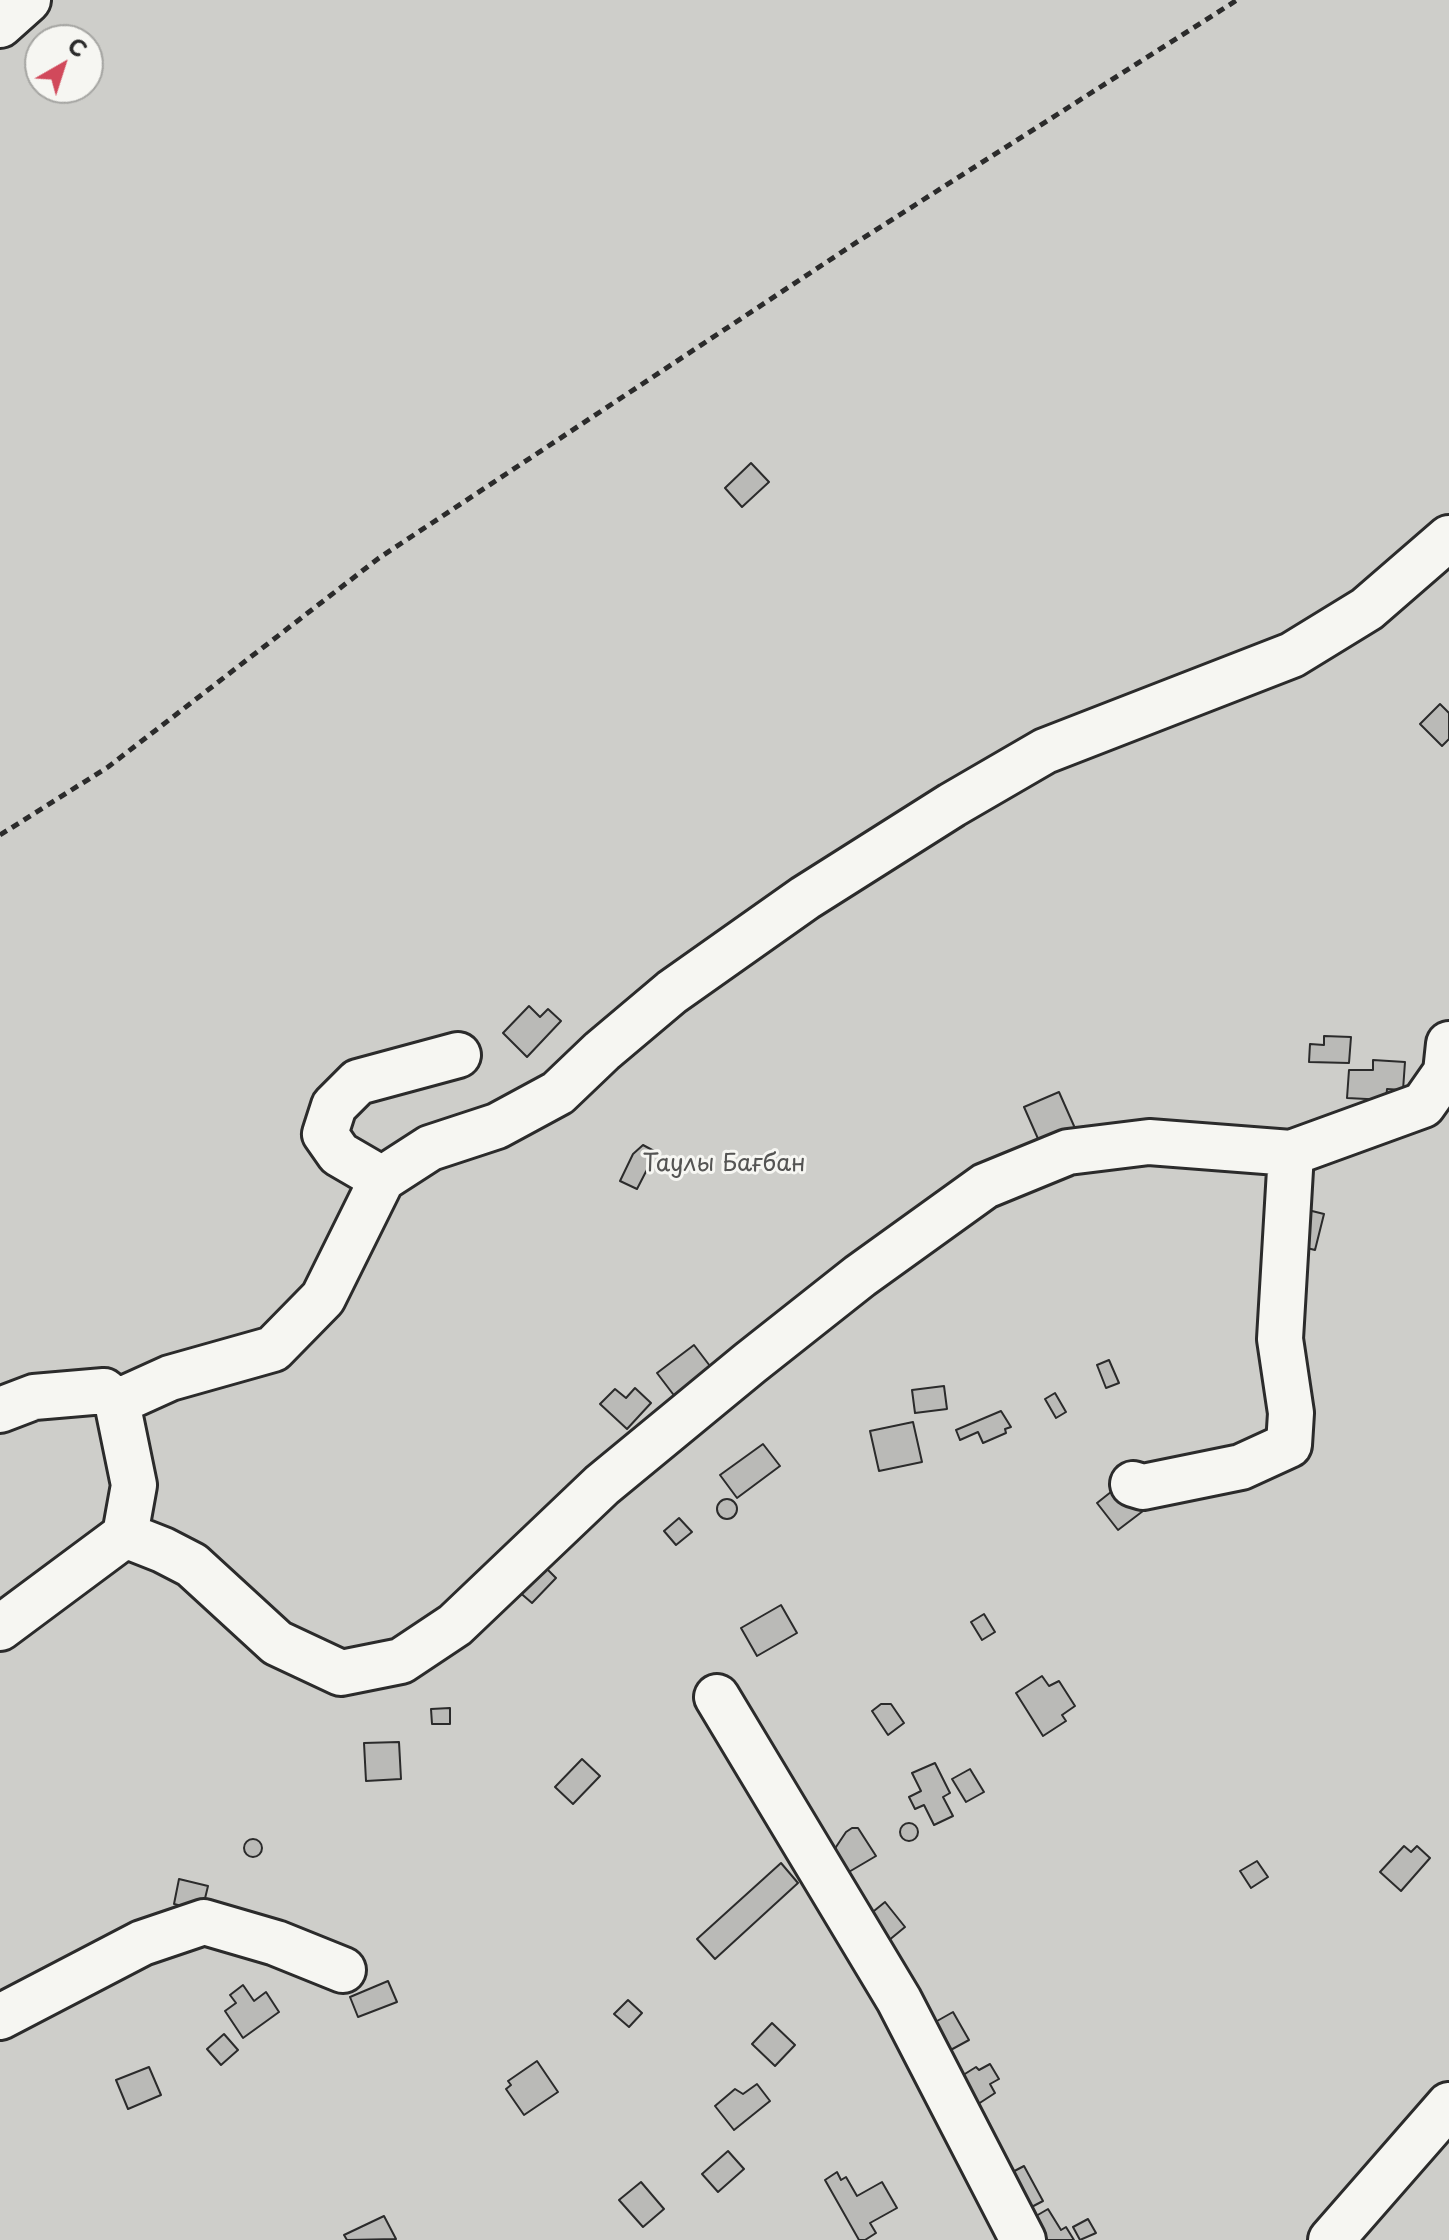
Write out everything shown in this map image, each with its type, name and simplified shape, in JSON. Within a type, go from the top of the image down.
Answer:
[{"type":"street","points":[[0,25],[28,0]]},
{"type":"street","points":[[117,1402],[170,1378],[273,1349],[323,1298],[382,1179],[430,1148],[497,1126],[558,1093],[672,992],[805,898],[952,805],[1045,751],[1292,655],[1367,609],[1449,538]]},
{"type":"street","points":[[125,1535],[192,1565],[277,1643],[341,1673],[401,1661],[455,1625],[602,1485],[750,1363],[860,1276],[985,1186],[1068,1152],[1149,1142],[1291,1153],[1423,1105],[1446,1072],[1449,1044]]},
{"type":"street","points":[[382,1179],[339,1154],[325,1134],[334,1106],[358,1082],[458,1055]]},
{"type":"street","points":[[1133,1484],[1143,1487],[1241,1467],[1289,1445],[1291,1413],[1280,1339],[1291,1153]]},
{"type":"street","points":[[0,1410],[34,1397],[104,1391],[117,1402],[134,1485],[125,1535],[0,1628]]},
{"type":"street","points":[[717,1697],[899,2000],[1023,2240]]},
{"type":"street","points":[[0,2017],[142,1943],[204,1922],[276,1943],[343,1970]]},
{"type":"street","points":[[1331,2240],[1449,2105]]},
{"type":"path","points":[[0,835],[108,767],[379,558],[860,240],[1237,0]]},
{"type":"green space","name":"Таулы Бағбан","points":[[0,0],[1449,0],[1449,2240],[0,2240]]},
{"type":"building","points":[[751,463],[769,482],[742,507],[725,488]]},
{"type":"building","points":[[1440,704],[1449,713],[1449,739],[1442,746],[1420,724]]},
{"type":"building","points":[[529,1006],[540,1017],[548,1009],[561,1021],[527,1057],[503,1033]]},
{"type":"building","points":[[1324,1036],[1351,1037],[1349,1063],[1309,1062],[1310,1044],[1324,1045]]},
{"type":"building","points":[[1373,1060],[1405,1062],[1403,1090],[1387,1089],[1386,1100],[1347,1098],[1349,1070],[1373,1070]]},
{"type":"building","points":[[1059,1092],[1078,1135],[1043,1150],[1024,1107]]},
{"type":"building","points":[[643,1145],[656,1152],[637,1189],[620,1181],[633,1154]]},
{"type":"building","points":[[1308,1210],[1324,1214],[1315,1250],[1299,1246]]},
{"type":"building","points":[[694,1345],[713,1370],[676,1398],[657,1373]]},
{"type":"building","points":[[1109,1360],[1119,1383],[1106,1388],[1097,1365]]},
{"type":"building","points":[[944,1386],[947,1409],[915,1413],[912,1390]]},
{"type":"building","points":[[635,1388],[651,1403],[627,1429],[600,1404],[615,1389],[626,1398]]},
{"type":"building","points":[[1055,1393],[1066,1412],[1056,1418],[1045,1399]]},
{"type":"building","points":[[1001,1411],[1011,1427],[1005,1429],[1006,1433],[983,1443],[978,1432],[960,1440],[956,1430]]},
{"type":"building","points":[[913,1422],[922,1462],[879,1471],[870,1431]]},
{"type":"building","points":[[763,1444],[780,1466],[737,1498],[720,1475]]},
{"type":"building","points":[[1121,1484],[1143,1511],[1118,1530],[1097,1503]]},
{"type":"building","points":[[727,1499],[734,1502],[737,1509],[734,1516],[727,1519],[720,1516],[717,1509],[720,1502]]},
{"type":"building","points":[[679,1518],[692,1532],[676,1545],[664,1531]]},
{"type":"building","points":[[542,1564],[556,1578],[532,1603],[517,1590]]},
{"type":"building","points":[[781,1605],[797,1633],[757,1656],[741,1628]]},
{"type":"building","points":[[984,1614],[995,1632],[982,1640],[971,1622]]},
{"type":"building","points":[[1042,1676],[1049,1686],[1059,1681],[1075,1706],[1062,1715],[1066,1721],[1043,1736],[1016,1693]]},
{"type":"building","points":[[881,1704],[891,1704],[904,1723],[888,1735],[872,1711]]},
{"type":"building","points":[[450,1708],[450,1724],[432,1724],[431,1709]]},
{"type":"building","points":[[399,1742],[401,1779],[366,1781],[364,1743]]},
{"type":"building","points":[[582,1759],[600,1776],[573,1804],[555,1787]]},
{"type":"building","points":[[935,1763],[950,1793],[943,1797],[953,1816],[934,1825],[924,1805],[915,1809],[909,1797],[921,1791],[912,1773]]},
{"type":"building","points":[[970,1769],[984,1792],[966,1802],[952,1779]]},
{"type":"building","points":[[905,1823],[913,1823],[918,1832],[916,1839],[905,1841],[900,1836],[900,1828]]},
{"type":"building","points":[[852,1828],[858,1828],[876,1856],[842,1876],[833,1861],[836,1847]]},
{"type":"building","points":[[249,1839],[257,1839],[262,1848],[260,1855],[249,1857],[244,1852],[244,1844]]},
{"type":"building","points":[[1404,1846],[1411,1852],[1417,1846],[1430,1858],[1401,1891],[1380,1872]]},
{"type":"building","points":[[1257,1861],[1268,1877],[1251,1888],[1240,1871]]},
{"type":"building","points":[[781,1863],[798,1883],[715,1959],[697,1939]]},
{"type":"building","points":[[179,1879],[208,1886],[202,1911],[174,1904]]},
{"type":"building","points":[[885,1902],[905,1927],[888,1941],[869,1915]]},
{"type":"building","points":[[388,1981],[397,2002],[358,2017],[350,1997]]},
{"type":"building","points":[[243,1985],[254,2001],[266,1992],[279,2012],[243,2038],[225,2011],[236,2003],[230,1995]]},
{"type":"building","points":[[628,2000],[642,2013],[629,2027],[614,2014]]},
{"type":"building","points":[[953,2012],[969,2040],[947,2052],[930,2025]]},
{"type":"building","points":[[772,2023],[795,2045],[775,2066],[752,2044]]},
{"type":"building","points":[[224,2034],[238,2050],[221,2065],[207,2049]]},
{"type":"building","points":[[537,2061],[558,2092],[524,2115],[506,2089],[511,2085],[508,2081]]},
{"type":"building","points":[[990,2064],[999,2079],[990,2084],[995,2093],[969,2110],[952,2082],[976,2067],[979,2070]]},
{"type":"building","points":[[149,2067],[161,2095],[128,2109],[116,2080]]},
{"type":"building","points":[[757,2084],[770,2101],[734,2130],[715,2106],[735,2089],[743,2094]]},
{"type":"building","points":[[728,2151],[744,2169],[718,2192],[702,2174]]},
{"type":"building","points":[[1024,2166],[1043,2201],[1022,2212],[1003,2177]]},
{"type":"building","points":[[837,2172],[841,2180],[846,2177],[857,2196],[882,2182],[897,2208],[870,2223],[876,2233],[865,2240],[859,2240],[825,2180]]},
{"type":"building","points":[[641,2182],[664,2209],[643,2227],[619,2200]]},
{"type":"building","points":[[1048,2209],[1061,2230],[1066,2227],[1074,2240],[1034,2240],[1024,2223]]},
{"type":"building","points":[[384,2216],[396,2239],[347,2240],[344,2235]]},
{"type":"building","points":[[1088,2219],[1096,2233],[1080,2240],[1073,2227]]}]
